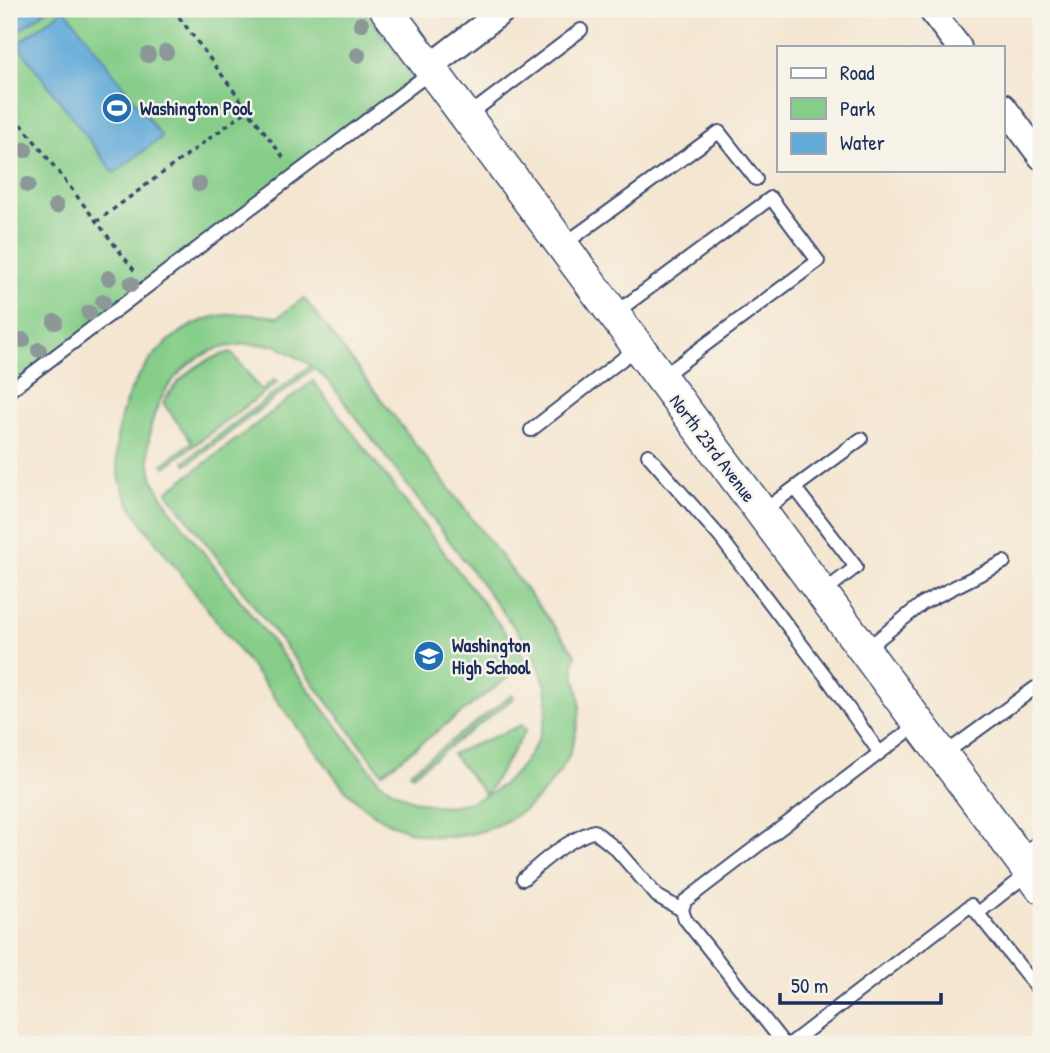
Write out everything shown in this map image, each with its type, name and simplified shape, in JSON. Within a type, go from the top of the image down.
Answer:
[{"type":"street","name":"North 23rd Avenue","points":[[386,9],[943,755],[1033,864]]},
{"type":"street","points":[[430,69],[505,9]]},
{"type":"street","points":[[930,9],[958,46]]},
{"type":"street","points":[[1004,107],[1041,157]]},
{"type":"lane","points":[[466,117],[581,30]]},
{"type":"lane","points":[[9,391],[430,69]]},
{"type":"lane","points":[[562,246],[719,132],[756,179]]},
{"type":"lane","points":[[614,314],[772,198],[818,261],[661,378]]},
{"type":"lane","points":[[531,430],[638,347]]},
{"type":"lane","points":[[761,512],[862,439]]},
{"type":"lane","points":[[648,455],[720,537],[879,752]]},
{"type":"lane","points":[[795,488],[856,567],[822,593]]},
{"type":"lane","points":[[864,650],[923,603],[1004,562]]},
{"type":"lane","points":[[943,755],[1035,688]]},
{"type":"lane","points":[[784,1044],[685,919],[682,911],[685,901],[919,723]]},
{"type":"lane","points":[[523,879],[576,837],[594,831],[616,849],[657,896],[682,911]]},
{"type":"lane","points":[[978,913],[1033,864]]},
{"type":"lane","points":[[790,1044],[971,905],[1041,993]]},
{"type":"path","points":[[173,9],[296,173]]},
{"type":"path","points":[[9,108],[146,287]]},
{"type":"path","points":[[96,222],[248,110]]},
{"type":"green space","points":[[9,9],[363,9],[417,80],[9,388]]},
{"type":"green space","points":[[304,298],[576,655],[574,674],[580,707],[569,756],[555,779],[536,800],[517,815],[496,826],[468,835],[428,836],[392,824],[358,802],[343,787],[144,526],[125,494],[117,464],[117,439],[131,390],[145,367],[181,332],[204,320],[241,314],[278,317]],"holes":[[[246,344],[275,345],[311,365],[185,461],[187,465],[314,368],[331,384],[533,652],[542,674],[547,702],[538,739],[513,775],[484,796],[468,802],[432,805],[409,798],[380,782],[170,509],[155,484],[149,456],[149,437],[153,419],[169,385],[197,359],[214,350]]]},
{"type":"green space","points":[[231,352],[261,390],[275,379],[278,382],[165,467],[163,464],[192,442],[163,403],[191,370]]},
{"type":"green space","points":[[313,381],[528,662],[382,773],[167,492]]},
{"type":"green space","points":[[512,695],[514,698],[412,775],[410,772]]},
{"type":"green space","points":[[522,725],[526,730],[486,795],[452,754]]},
{"type":"water","points":[[9,9],[48,9],[11,37]]},
{"type":"water","points":[[65,9],[162,137],[114,173],[17,44]]},
{"type":"place","name":"Washington Pool","points":[[117,108]]},
{"type":"place","name":"Washington High School","points":[[429,656]]}]
